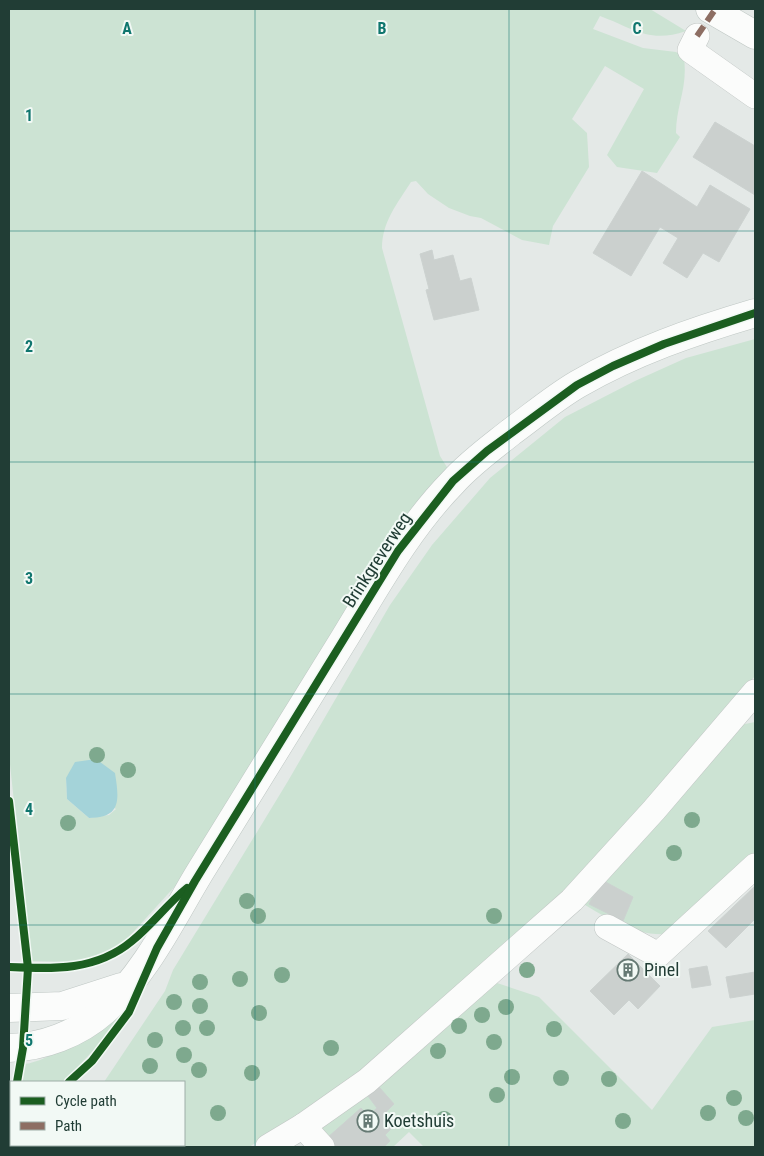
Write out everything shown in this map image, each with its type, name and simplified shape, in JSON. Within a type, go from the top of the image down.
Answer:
[{"type":"street","points":[[713,10],[755,34]]},
{"type":"street","points":[[697,36],[690,50],[755,96]]},
{"type":"street","name":"Brinkgreverweg","points":[[9,1048],[23,1048],[76,1031],[105,1009],[157,948],[195,881],[398,552],[427,512],[453,481],[487,451],[577,385],[613,366],[664,344],[755,313]]},
{"type":"street","points":[[268,1147],[303,1126],[367,1081],[572,900],[654,810],[747,713],[755,692]]},
{"type":"street","points":[[607,927],[658,955],[755,866]]},
{"type":"street","points":[[9,1008],[62,1006],[125,986]]},
{"type":"street","points":[[303,1126],[322,1147]]},
{"type":"green space","points":[[9,9],[650,9],[686,31],[673,35],[651,35],[600,16],[593,29],[643,48],[676,52],[684,58],[683,88],[676,133],[680,137],[657,173],[617,167],[607,155],[644,89],[605,66],[572,119],[587,133],[589,167],[553,226],[549,245],[522,240],[481,218],[449,208],[428,194],[416,181],[411,182],[387,221],[382,248],[440,456],[450,472],[189,871],[125,941],[100,956],[71,962],[31,961],[9,755]],"holes":[[[66,778],[116,809],[109,815],[89,818],[67,799]]]},
{"type":"green space","points":[[755,339],[755,676],[604,857],[358,1073],[307,1112],[249,1147],[53,1147],[185,1146],[185,1081],[105,1081],[165,991],[173,970],[288,781],[390,605],[432,545],[490,478],[565,417],[635,381],[686,358]]},
{"type":"green space","points":[[755,722],[755,858],[667,934],[655,934],[632,929],[611,920],[580,902],[740,725]]},
{"type":"green space","points":[[497,983],[539,997],[652,1110],[712,1027],[755,1020],[755,1147],[424,1147],[409,1132],[393,1147],[329,1147],[319,1128]]},
{"type":"green space","points":[[128,1000],[112,1031],[64,1081],[22,1081],[25,1064],[51,1055],[92,1028]]},
{"type":"water","points":[[96,759],[115,773],[117,799],[113,811],[108,815],[89,818],[67,799],[66,778],[75,762]]},
{"type":"building","points":[[715,122],[755,146],[755,195],[693,157]]},
{"type":"building","points":[[642,171],[697,207],[710,185],[750,209],[719,262],[703,253],[687,278],[663,263],[678,238],[660,227],[631,276],[593,253]]},
{"type":"building","points":[[432,250],[434,260],[453,255],[460,281],[471,278],[479,310],[434,320],[426,290],[429,289],[420,254]]},
{"type":"building","points":[[602,880],[633,897],[623,921],[589,904]]},
{"type":"building","points":[[755,886],[755,919],[726,948],[708,931]]},
{"type":"building","name":"Pinel","points":[[628,954],[660,986],[638,1009],[629,1000],[614,1015],[590,991]]},
{"type":"building","points":[[707,966],[711,985],[692,988],[689,969]]},
{"type":"building","points":[[755,972],[755,994],[730,998],[726,977]]},
{"type":"building","name":"Koetshuis","points":[[379,1087],[394,1104],[384,1114],[394,1126],[385,1135],[390,1141],[384,1147],[335,1147],[327,1138],[361,1108],[368,1116],[377,1108],[368,1096]]},
{"type":"marked path","points":[[697,36],[714,11]]},
{"type":"cycle path","points":[[70,1081],[92,1061],[129,1012],[157,948],[195,881],[398,551],[453,481],[487,451],[577,385],[613,366],[664,344],[755,313]]},
{"type":"cycle path","points":[[9,801],[28,968],[23,1048],[17,1081]]},
{"type":"cycle path","points":[[9,967],[58,968],[89,963],[104,958],[132,941],[187,888]]},
{"type":"place","name":"Pinel","points":[[628,970]]},
{"type":"place","name":"Koetshuis","points":[[368,1121]]}]
